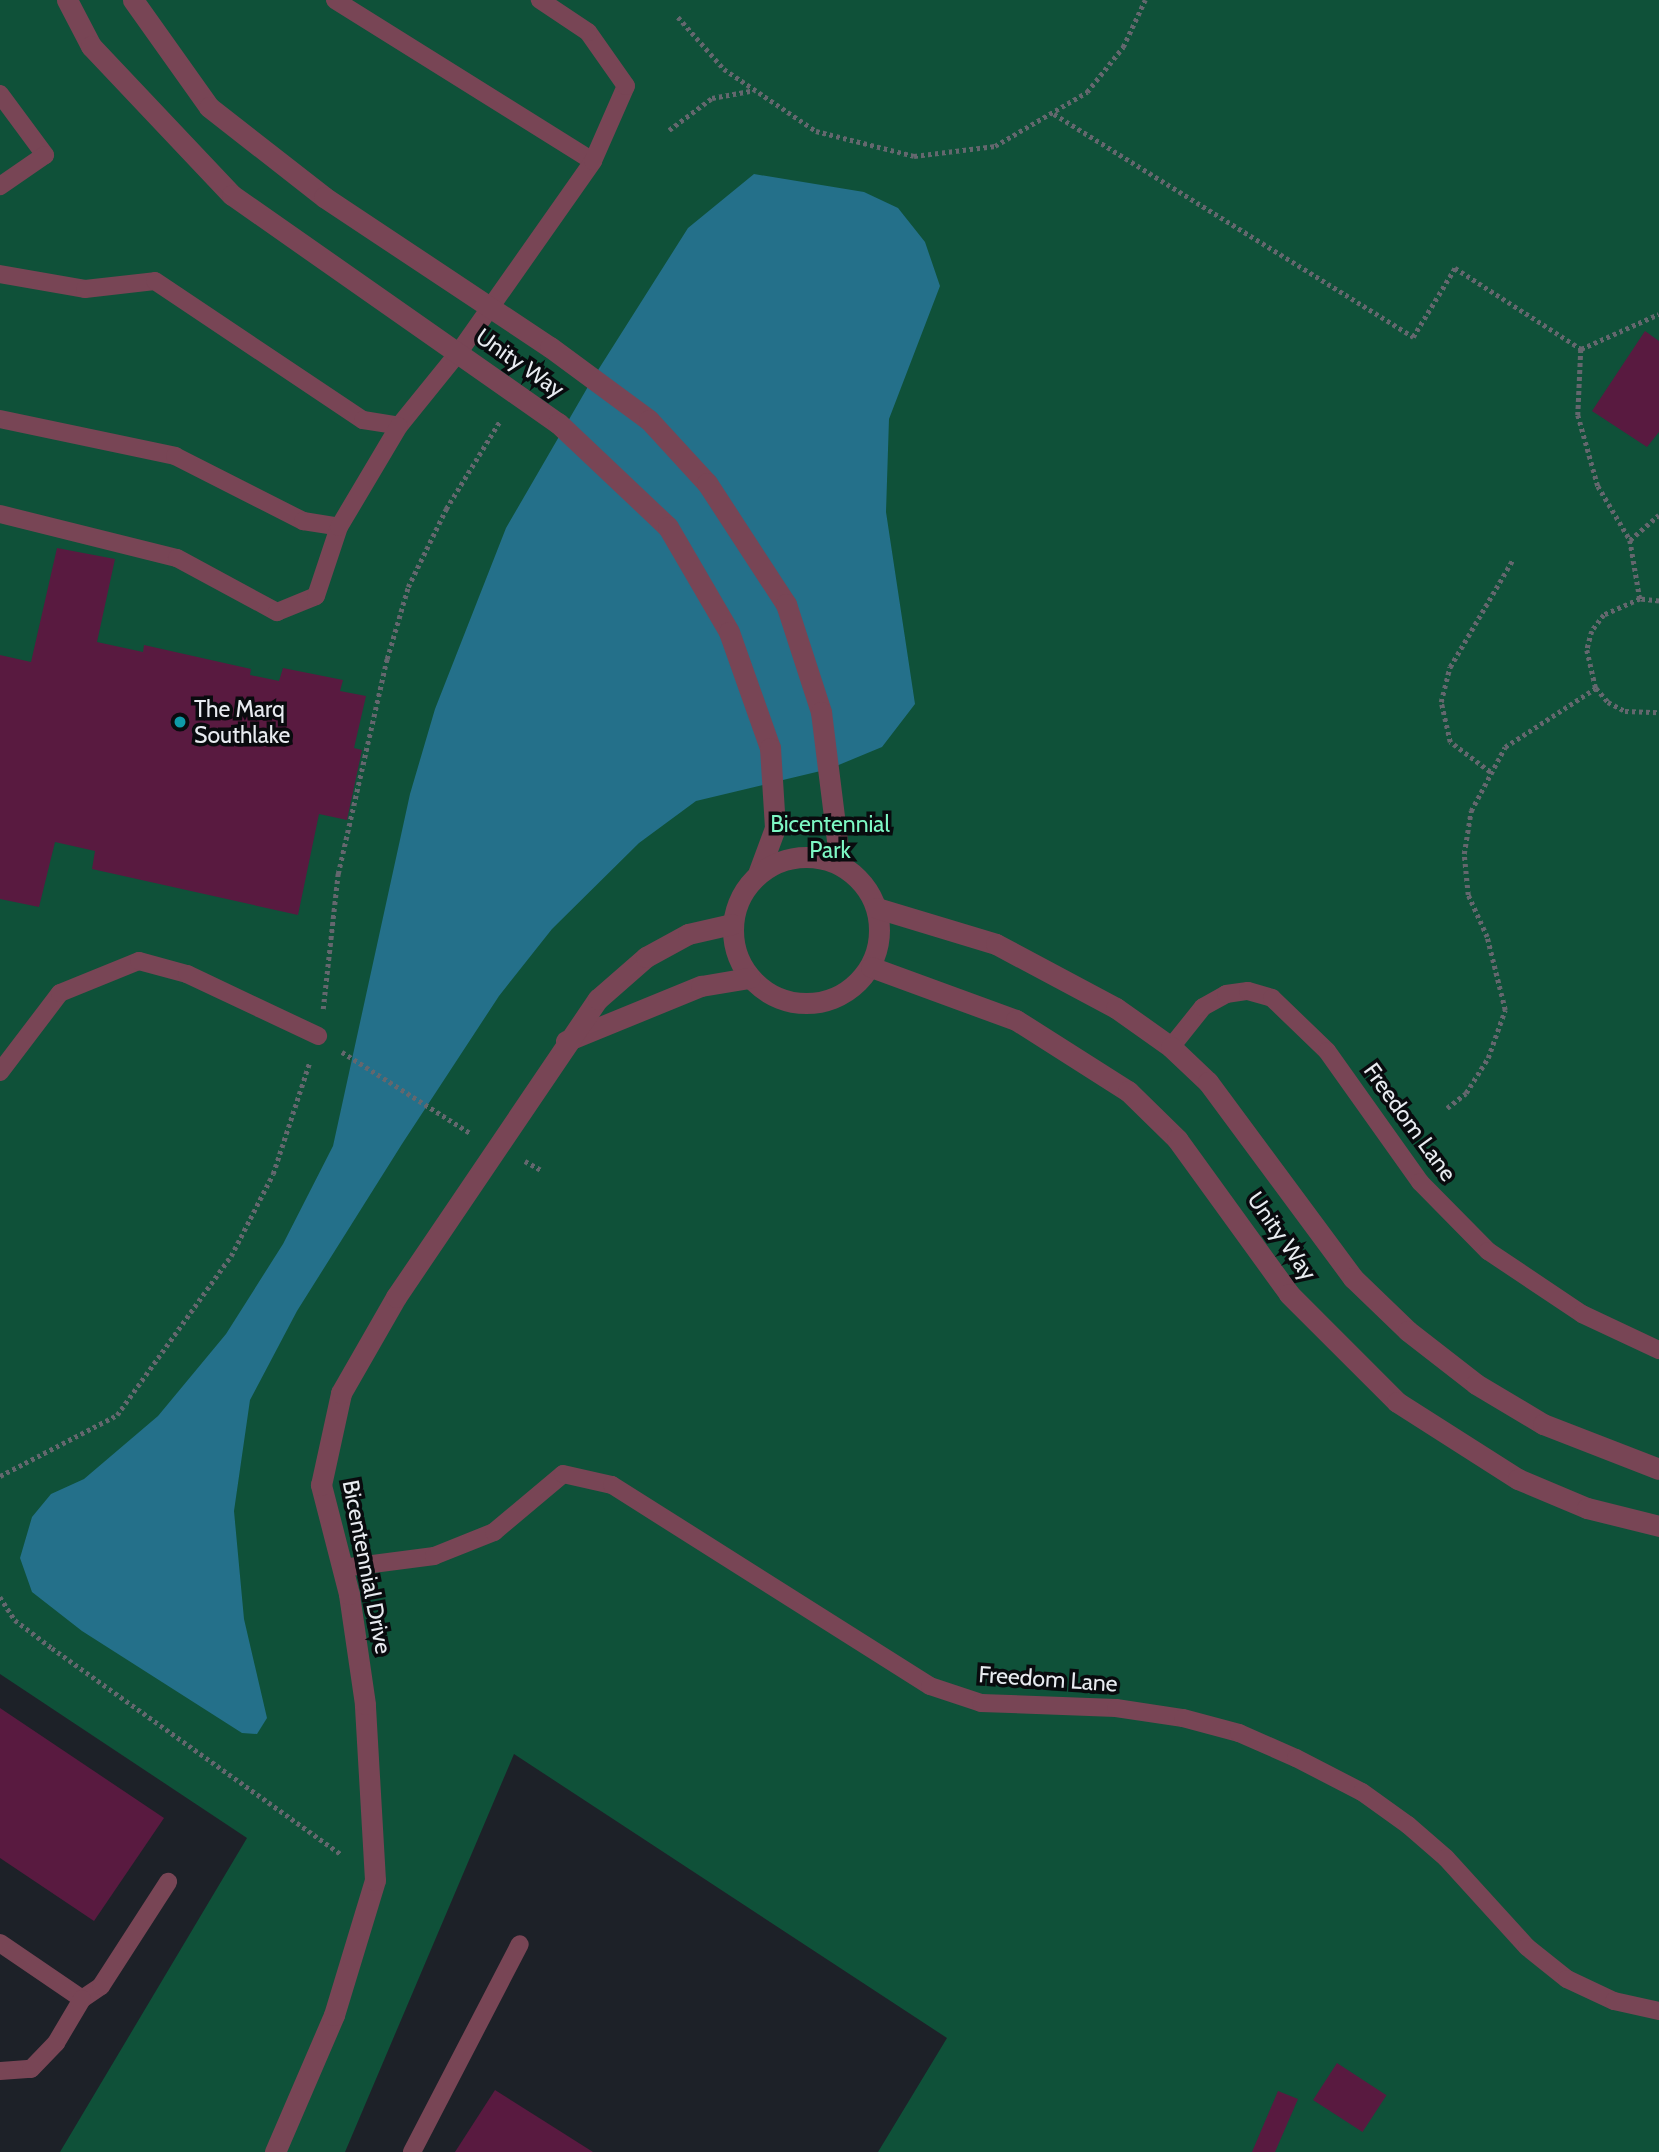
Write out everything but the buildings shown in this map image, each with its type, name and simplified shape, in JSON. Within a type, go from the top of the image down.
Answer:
[{"type":"street","name":"Unity Way","points":[[67,0],[91,46],[232,195],[558,423],[675,539],[729,632],[770,748],[775,828],[758,874]]},
{"type":"street","name":"Unity Way","points":[[133,0],[209,107],[324,197],[488,306],[649,420],[707,483],[786,604],[821,712],[840,865]]},
{"type":"street","points":[[813,856],[840,865],[863,883],[877,908],[880,937],[871,967],[853,987],[828,1001],[799,1004],[771,996],[749,978],[733,950],[732,924],[740,896],[758,874],[783,860],[813,856]]},
{"type":"street","name":"Unity Way","points":[[877,908],[996,944],[1061,975],[1171,1047],[1208,1082],[1251,1136],[1353,1278],[1408,1331],[1476,1384],[1543,1424],[1659,1469]]},
{"type":"street","name":"Bicentennial Drive","points":[[275,2152],[334,2015],[376,1880],[365,1704],[342,1568],[321,1485],[341,1393],[396,1297],[566,1041],[598,999],[646,957],[688,934],[732,924]]},
{"type":"street","name":"Unity Way","points":[[871,967],[1016,1020],[1128,1091],[1177,1139],[1289,1294],[1397,1402],[1518,1479],[1587,1508],[1659,1526]]},
{"type":"street","points":[[566,1041],[701,986],[749,978]]},
{"type":"lane","points":[[335,0],[593,161]]},
{"type":"lane","points":[[0,514],[177,558],[277,612],[316,596],[339,527],[399,426],[459,352],[488,306],[593,161],[626,86],[588,32],[540,0]]},
{"type":"lane","points":[[0,94],[45,155],[0,186]]},
{"type":"lane","points":[[0,274],[85,289],[155,281],[363,421],[399,426]]},
{"type":"lane","points":[[0,419],[175,456],[303,521],[339,527]]},
{"type":"lane","points":[[0,1072],[60,993],[139,961],[187,974],[318,1036]]},
{"type":"lane","name":"Freedom Lane","points":[[1171,1047],[1203,1007],[1226,994],[1248,991],[1272,998],[1327,1051],[1420,1182],[1488,1251],[1582,1314],[1659,1350]]},
{"type":"lane","name":"Freedom Lane","points":[[342,1568],[434,1556],[495,1531],[562,1474],[612,1485],[930,1686],[981,1703],[1116,1707],[1183,1718],[1239,1733],[1296,1758],[1362,1792],[1408,1825],[1446,1858],[1527,1947],[1567,1979],[1614,2001],[1659,2011]]},
{"type":"lane","points":[[0,2071],[31,2069],[57,2043],[82,1999],[101,1986],[168,1882]]},
{"type":"lane","points":[[0,1943],[82,1999]]},
{"type":"lane","points":[[412,2152],[520,1944]]},
{"type":"path","points":[[678,17],[724,69],[816,131],[914,156],[995,146],[1054,114],[1087,92],[1123,47],[1145,0]]},
{"type":"path","points":[[669,130],[712,98],[755,90]]},
{"type":"path","points":[[1054,114],[1413,337],[1455,268],[1581,349]]},
{"type":"path","points":[[1581,349],[1659,314]]},
{"type":"path","points":[[1581,349],[1578,415],[1598,486],[1630,540],[1640,599]]},
{"type":"path","points":[[0,1476],[117,1415],[231,1256],[273,1174],[318,1036],[329,979],[338,874],[390,647],[408,587],[500,420]]},
{"type":"path","points":[[1630,540],[1659,515]]},
{"type":"path","points":[[1490,772],[1450,742],[1441,702],[1455,659],[1512,561]]},
{"type":"path","points":[[1659,601],[1640,599],[1604,615],[1592,631],[1588,670],[1596,688],[1625,710],[1659,712]]},
{"type":"path","points":[[1447,1108],[1466,1093],[1488,1058],[1505,1010],[1487,937],[1468,895],[1464,854],[1471,811],[1505,747],[1596,688]]},
{"type":"path","points":[[346,1054],[462,1129]]},
{"type":"path","points":[[0,1597],[15,1620],[52,1648],[376,1880]]},
{"type":"green space","name":"Bicentennial Park","points":[[0,0],[1659,0],[1659,2152],[878,2152],[947,2038],[514,1754],[345,2152],[60,2152],[247,1838],[0,1674]]},
{"type":"water","points":[[754,174],[864,192],[898,208],[925,242],[940,286],[889,419],[886,512],[915,704],[882,747],[829,769],[696,801],[639,843],[552,929],[499,996],[402,1144],[297,1311],[250,1400],[234,1511],[244,1619],[267,1718],[257,1734],[242,1733],[82,1631],[32,1592],[20,1558],[32,1517],[51,1494],[84,1479],[158,1416],[226,1334],[283,1244],[333,1146],[410,794],[435,709],[506,528],[593,378],[688,228]]},
{"type":"place","name":"The Marq Southlake","points":[[180,722]]}]
